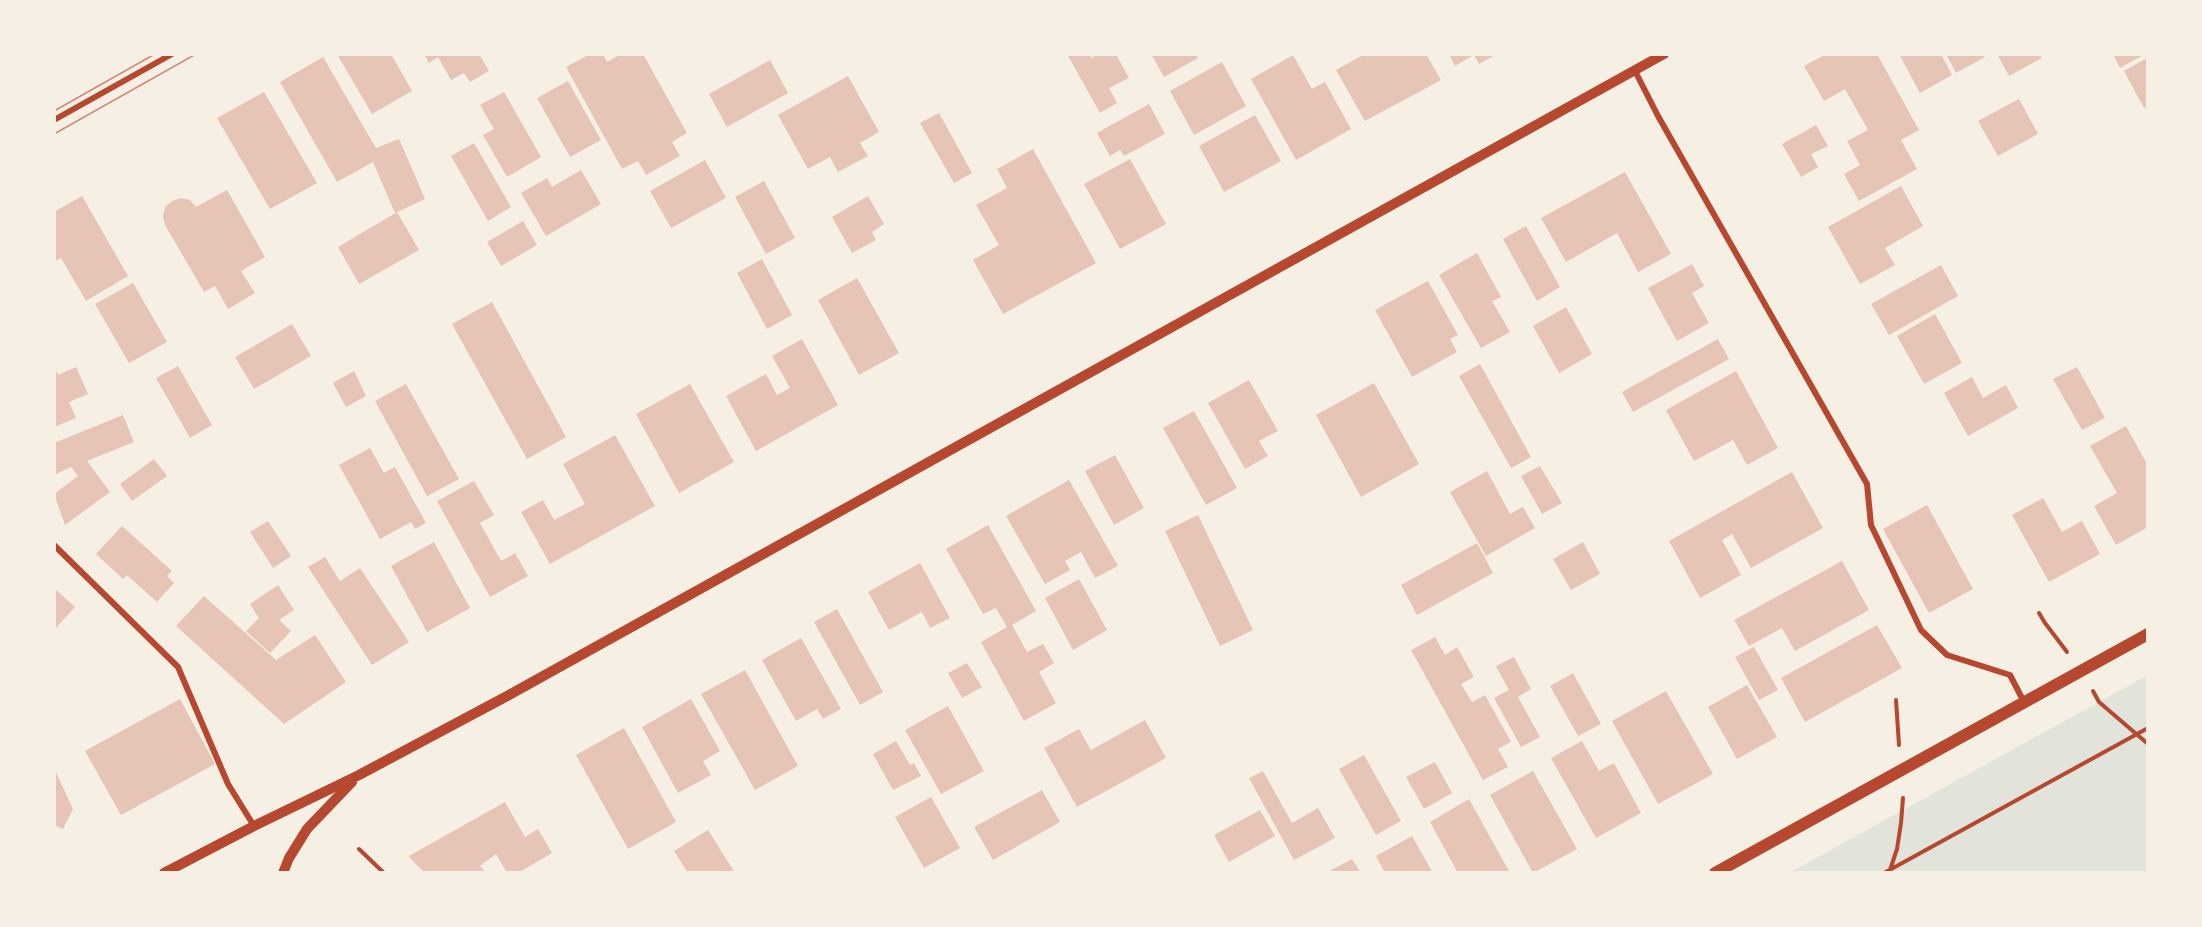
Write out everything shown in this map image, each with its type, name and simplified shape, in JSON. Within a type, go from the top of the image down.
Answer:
[{"type":"main road","points":[[1715,873],[2148,634]]},
{"type":"street","points":[[54,120],[171,54]]},
{"type":"street","points":[[164,873],[359,775],[509,695],[1664,54]]},
{"type":"street","points":[[1635,71],[1867,484],[1871,525],[1921,630],[1947,655],[2010,675],[2024,703]]},
{"type":"street","points":[[54,545],[178,667],[228,784],[255,826]]},
{"type":"street","points":[[283,873],[289,858],[307,829],[359,775]]},
{"type":"path","points":[[1884,873],[2148,728]]},
{"type":"path","points":[[359,849],[384,873]]},
{"type":"shaded area","points":[[2148,675],[2148,873],[1789,873],[1903,810]]},
{"type":"building","points":[[337,54],[391,54],[412,91],[372,114]]},
{"type":"building","points":[[424,54],[479,54],[489,71],[470,82],[464,73],[451,80],[438,57],[429,63]]},
{"type":"building","points":[[590,54],[603,54],[607,62],[621,54],[643,54],[687,133],[672,142],[680,156],[646,175],[638,161],[622,169],[566,67]]},
{"type":"building","points":[[1067,54],[1090,54],[1092,58],[1098,54],[1116,54],[1129,78],[1109,88],[1117,103],[1100,113]]},
{"type":"building","points":[[1151,54],[1195,54],[1198,58],[1164,77]]},
{"type":"building","points":[[1365,54],[1426,54],[1441,80],[1365,121],[1336,70]]},
{"type":"building","points":[[1449,54],[1497,54],[1479,64],[1474,55],[1455,66]]},
{"type":"building","points":[[1826,54],[1877,54],[1919,130],[1901,140],[1917,169],[1859,201],[1844,174],[1860,165],[1847,141],[1868,130],[1845,89],[1824,101],[1804,66]]},
{"type":"building","points":[[1899,54],[1941,54],[1952,75],[1920,93]]},
{"type":"building","points":[[1946,54],[1983,54],[1985,57],[1956,73]]},
{"type":"building","points":[[1997,54],[2039,54],[2042,58],[2009,76]]},
{"type":"building","points":[[2113,54],[2145,54],[2120,68]]},
{"type":"building","points":[[1293,55],[1312,89],[1325,82],[1351,129],[1296,160],[1251,79]]},
{"type":"building","points":[[323,57],[376,148],[399,139],[425,199],[395,213],[373,162],[337,182],[280,82]]},
{"type":"building","points":[[2145,59],[2148,64],[2148,106],[2144,108],[2124,71]]},
{"type":"building","points":[[770,60],[788,93],[727,127],[709,94]]},
{"type":"building","points":[[1222,62],[1246,106],[1194,135],[1170,91]]},
{"type":"building","points":[[848,76],[879,132],[860,143],[868,156],[838,172],[830,157],[808,169],[778,115]]},
{"type":"building","points":[[568,81],[601,140],[570,157],[537,98]]},
{"type":"building","points":[[264,92],[317,183],[270,209],[217,118]]},
{"type":"building","points":[[504,92],[541,157],[507,177],[483,135],[494,129],[480,105]]},
{"type":"building","points":[[2019,99],[2038,134],[1998,156],[1978,121]]},
{"type":"building","points":[[1149,104],[1165,134],[1124,156],[1120,150],[1110,156],[1097,133]]},
{"type":"building","points":[[939,113],[972,173],[954,183],[920,123]]},
{"type":"building","points":[[1255,115],[1281,161],[1224,192],[1199,146]]},
{"type":"building","points":[[1816,125],[1828,146],[1811,154],[1818,167],[1801,177],[1782,144]]},
{"type":"building","points":[[474,143],[511,207],[488,221],[451,156]]},
{"type":"building","points":[[1033,149],[1096,263],[1003,314],[973,260],[999,245],[976,205],[1007,188],[997,169]]},
{"type":"building","points":[[1130,159],[1166,224],[1120,249],[1084,184]]},
{"type":"building","points":[[705,160],[726,198],[671,228],[650,191]]},
{"type":"building","points":[[581,170],[601,204],[546,236],[521,193],[547,178],[552,187]]},
{"type":"building","points":[[1625,172],[1671,254],[1638,272],[1617,233],[1566,262],[1541,218]]},
{"type":"building","points":[[764,181],[795,238],[766,254],[735,197]]},
{"type":"building","points":[[1901,186],[1923,226],[1885,248],[1895,265],[1860,284],[1828,227]]},
{"type":"building","points":[[227,190],[265,257],[241,271],[255,293],[228,309],[215,286],[204,292],[165,225],[163,216],[165,207],[172,201],[181,198],[190,200],[196,207]]},
{"type":"building","points":[[82,196],[128,276],[86,301],[61,258],[54,262],[54,212]]},
{"type":"building","points":[[868,196],[884,224],[872,232],[876,240],[852,253],[832,217]]},
{"type":"building","points":[[397,212],[419,250],[359,284],[338,247]]},
{"type":"building","points":[[523,221],[537,245],[501,266],[487,242]]},
{"type":"building","points":[[1526,226],[1560,287],[1537,301],[1503,239]]},
{"type":"building","points":[[1477,253],[1501,297],[1492,301],[1510,332],[1481,348],[1439,275]]},
{"type":"building","points":[[762,259],[792,315],[767,329],[737,273]]},
{"type":"building","points":[[1692,264],[1704,286],[1692,293],[1709,323],[1677,341],[1648,288]]},
{"type":"building","points":[[1941,265],[1958,296],[1889,335],[1871,304]]},
{"type":"building","points":[[857,278],[899,353],[859,375],[818,300]]},
{"type":"building","points":[[1428,281],[1458,335],[1450,339],[1457,352],[1412,377],[1375,310]]},
{"type":"building","points":[[133,283],[167,342],[129,363],[95,304]]},
{"type":"building","points":[[492,302],[566,437],[527,459],[452,324]]},
{"type":"building","points":[[1566,307],[1592,354],[1559,373],[1533,326]]},
{"type":"building","points":[[1935,314],[1962,363],[1924,384],[1897,336]]},
{"type":"building","points":[[292,324],[311,356],[254,389],[235,357]]},
{"type":"building","points":[[802,339],[838,405],[756,451],[726,396],[766,374],[777,395],[790,388],[772,356]]},
{"type":"building","points":[[1718,339],[1729,359],[1633,412],[1622,392]]},
{"type":"building","points":[[1480,364],[1531,457],[1511,468],[1459,376]]},
{"type":"building","points":[[54,366],[58,375],[76,367],[88,394],[69,402],[76,418],[54,427]]},
{"type":"building","points":[[178,366],[212,425],[190,438],[156,378]]},
{"type":"building","points":[[2077,367],[2105,418],[2082,430],[2053,379]]},
{"type":"building","points":[[354,371],[366,396],[346,407],[333,383]]},
{"type":"building","points":[[1736,371],[1778,448],[1747,465],[1733,440],[1694,461],[1666,410]]},
{"type":"building","points":[[1972,377],[1983,398],[2006,385],[2018,408],[1968,436],[1944,393]]},
{"type":"building","points":[[1249,380],[1278,431],[1259,441],[1268,456],[1245,469],[1208,403]]},
{"type":"building","points":[[1374,383],[1419,464],[1361,497],[1316,415]]},
{"type":"building","points":[[406,384],[459,479],[427,496],[375,401]]},
{"type":"building","points":[[690,384],[734,462],[679,493],[636,414]]},
{"type":"building","points":[[1194,411],[1237,488],[1206,505],[1163,428]]},
{"type":"building","points":[[123,415],[134,442],[87,461],[110,492],[65,525],[54,494],[78,476],[71,467],[54,475],[54,443]]},
{"type":"building","points":[[2126,426],[2148,466],[2148,527],[2116,545],[2094,506],[2117,493],[2090,446]]},
{"type":"building","points":[[615,435],[655,506],[550,564],[521,512],[543,500],[554,520],[585,504],[563,464]]},
{"type":"building","points":[[370,448],[384,473],[395,467],[426,523],[415,529],[411,522],[380,539],[339,465]]},
{"type":"building","points":[[1115,455],[1144,508],[1114,525],[1085,471]]},
{"type":"building","points":[[154,459],[167,476],[132,501],[120,484]]},
{"type":"building","points":[[1540,466],[1562,503],[1542,514],[1521,476]]},
{"type":"building","points":[[1487,471],[1510,514],[1523,507],[1535,528],[1486,556],[1450,492]]},
{"type":"building","points":[[1792,472],[1823,528],[1751,568],[1732,534],[1722,540],[1741,575],[1700,598],[1669,541]]},
{"type":"building","points":[[1069,480],[1118,566],[1095,578],[1081,552],[1065,561],[1070,570],[1045,584],[1006,516]]},
{"type":"building","points":[[474,481],[494,515],[480,523],[501,561],[515,553],[528,576],[490,597],[437,501]]},
{"type":"building","points":[[2043,498],[2062,532],[2082,521],[2100,554],[2049,582],[2012,515]]},
{"type":"building","points":[[1927,505],[1973,589],[1929,613],[1883,529]]},
{"type":"building","points":[[1198,515],[1253,630],[1220,646],[1165,531]]},
{"type":"building","points":[[268,521],[291,556],[273,568],[250,532]]},
{"type":"building","points":[[988,525],[1036,611],[1012,625],[1027,652],[1043,644],[1054,663],[1039,672],[1056,703],[1024,721],[981,642],[1007,627],[996,608],[983,614],[946,549]]},
{"type":"building","points":[[122,526],[172,571],[167,576],[174,583],[157,602],[127,575],[123,579],[96,554]]},
{"type":"building","points":[[434,542],[470,608],[427,632],[391,566]]},
{"type":"building","points":[[1583,542],[1600,574],[1571,590],[1553,559]]},
{"type":"building","points":[[1477,543],[1493,573],[1417,615],[1401,585]]},
{"type":"building","points":[[325,557],[340,581],[360,568],[409,642],[372,665],[308,567]]},
{"type":"building","points":[[1842,561],[1869,610],[1795,651],[1782,628],[1749,646],[1734,620]]},
{"type":"building","points":[[920,563],[950,618],[930,628],[922,612],[889,630],[868,592]]},
{"type":"building","points":[[1079,579],[1107,630],[1073,650],[1045,598]]},
{"type":"building","points":[[278,585],[294,610],[279,620],[291,631],[270,653],[246,631],[259,618],[250,604]]},
{"type":"building","points":[[54,588],[75,607],[54,630]]},
{"type":"building","points":[[204,596],[276,660],[315,635],[346,682],[284,724],[176,626]]},
{"type":"building","points":[[837,609],[883,692],[860,705],[814,622]]},
{"type":"building","points":[[1877,625],[1902,668],[1805,722],[1781,678]]},
{"type":"building","points":[[1435,637],[1445,655],[1457,647],[1474,677],[1461,684],[1472,702],[1485,695],[1511,742],[1498,749],[1508,767],[1483,780],[1411,650]]},
{"type":"building","points":[[801,638],[841,709],[823,719],[817,709],[796,721],[762,660]]},
{"type":"building","points":[[1754,647],[1778,690],[1759,700],[1735,657]]},
{"type":"building","points":[[1514,657],[1531,689],[1518,697],[1540,737],[1521,747],[1494,698],[1509,690],[1496,666]]},
{"type":"building","points":[[967,663],[982,687],[962,698],[948,673]]},
{"type":"building","points":[[745,670],[798,766],[755,790],[701,694]]},
{"type":"building","points":[[1573,673],[1601,724],[1578,736],[1550,686]]},
{"type":"building","points":[[1747,685],[1777,737],[1737,759],[1708,707]]},
{"type":"building","points":[[1666,691],[1713,774],[1658,804],[1612,721]]},
{"type":"building","points":[[180,699],[215,764],[121,815],[85,751]]},
{"type":"building","points":[[691,699],[720,751],[703,761],[711,775],[678,793],[642,727]]},
{"type":"building","points":[[948,706],[984,771],[941,794],[905,730]]},
{"type":"building","points":[[1145,720],[1166,758],[1077,807],[1044,748],[1079,729],[1091,750]]},
{"type":"building","points":[[624,728],[676,822],[628,849],[576,755]]},
{"type":"building","points":[[896,741],[910,765],[914,763],[921,776],[893,790],[873,754]]},
{"type":"building","points":[[1582,741],[1599,771],[1614,763],[1641,813],[1596,838],[1551,758]]},
{"type":"building","points":[[1364,755],[1401,821],[1376,835],[1339,769]]},
{"type":"building","points":[[1435,762],[1452,793],[1424,809],[1406,777]]},
{"type":"building","points":[[54,768],[73,809],[63,829],[54,825]]},
{"type":"building","points":[[1263,771],[1292,823],[1318,808],[1335,838],[1294,860],[1249,778]]},
{"type":"building","points":[[1533,771],[1577,849],[1533,873],[1490,795]]},
{"type":"building","points":[[1042,790],[1060,822],[993,860],[974,827]]},
{"type":"building","points":[[931,797],[960,848],[924,868],[895,817]]},
{"type":"building","points":[[1469,799],[1510,873],[1458,873],[1430,822]]},
{"type":"building","points":[[505,802],[525,837],[538,829],[552,853],[518,873],[507,873],[496,854],[480,866],[486,873],[425,873],[410,858],[409,856]]},
{"type":"building","points":[[1260,810],[1275,836],[1229,862],[1214,835]]},
{"type":"building","points":[[708,830],[735,873],[688,873],[674,851]]},
{"type":"building","points":[[1412,836],[1433,873],[1385,873],[1376,856]]},
{"type":"building","points":[[1352,859],[1361,873],[1326,873]]},
{"type":"tram line","points":[[54,111],[155,54]]},
{"type":"tram line","points":[[54,134],[196,54]]}]
